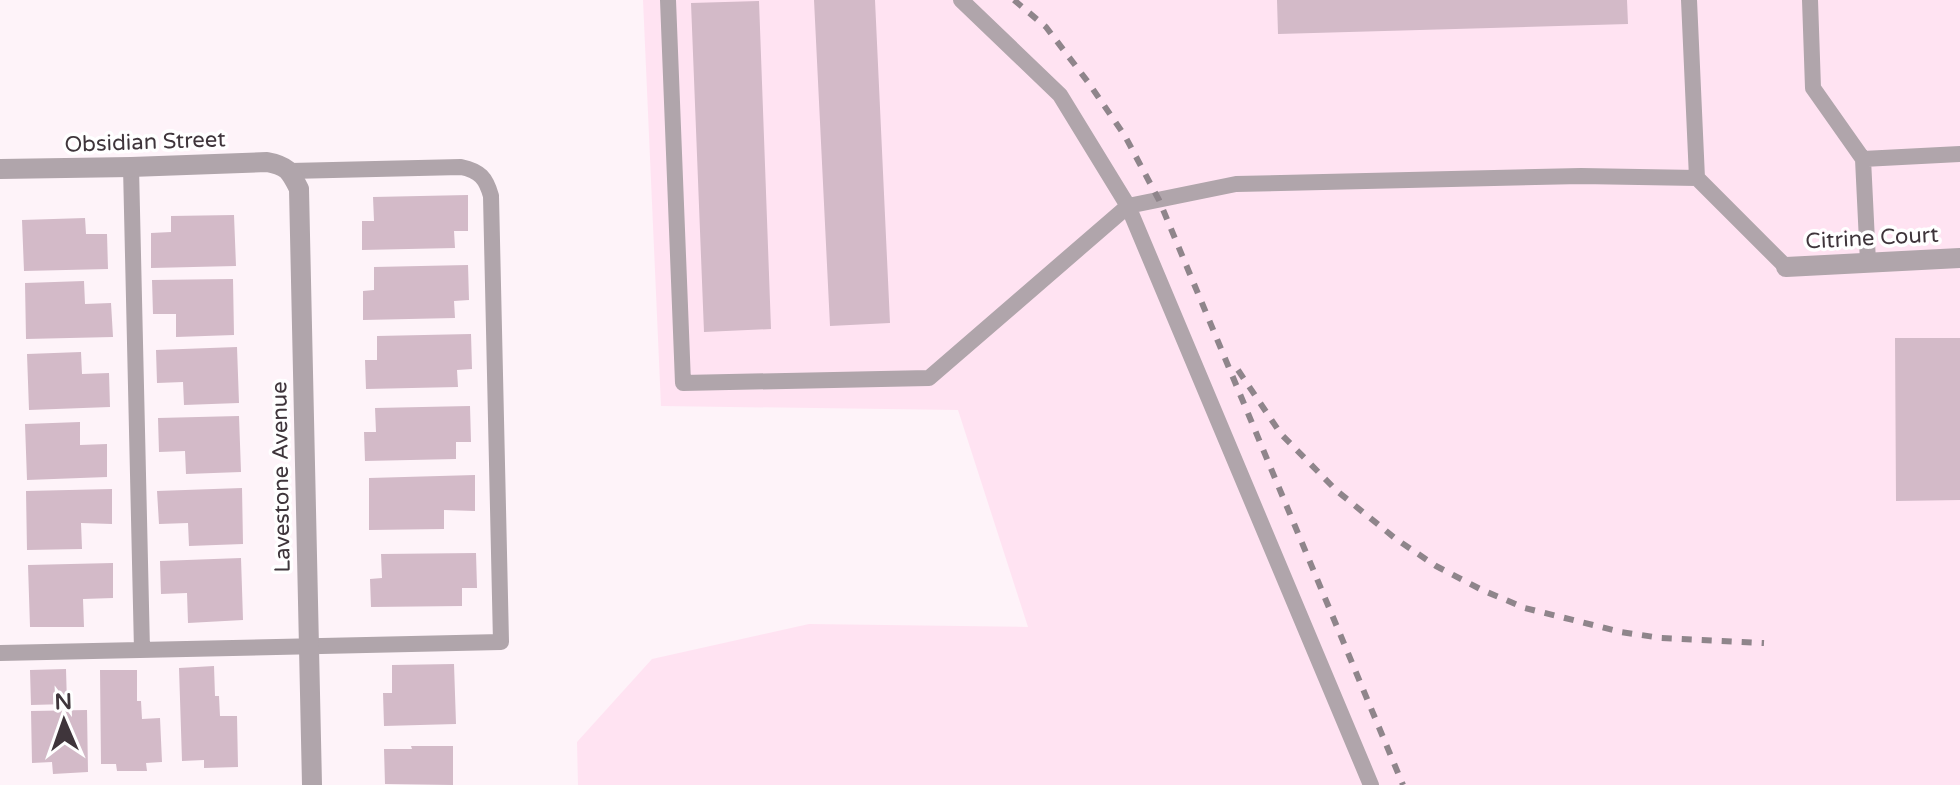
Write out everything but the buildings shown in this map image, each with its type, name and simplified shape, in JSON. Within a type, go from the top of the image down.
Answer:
[{"type":"street","name":"Obsidian Street","points":[[0,169],[267,162],[280,164],[290,171]]},
{"type":"street","name":"Lavestone Avenue","points":[[290,171],[299,189],[312,785]]},
{"type":"street","name":"Citrine Court","points":[[1786,267],[1960,258]]},
{"type":"lane","points":[[668,0],[683,383],[929,378],[1128,206],[1236,184],[1581,176],[1697,178]]},
{"type":"lane","points":[[961,0],[1060,95],[1128,206],[1371,785]]},
{"type":"lane","points":[[1689,0],[1697,178],[1786,267]]},
{"type":"lane","points":[[1810,0],[1813,88],[1863,159],[1868,262]]},
{"type":"lane","points":[[1863,159],[1960,154]]},
{"type":"lane","points":[[131,167],[142,650]]},
{"type":"lane","points":[[0,653],[501,642],[491,196],[487,181],[474,170],[461,167],[290,171]]},
{"type":"shaded area","points":[[643,0],[1960,0],[1960,785],[578,785],[577,742],[652,659],[809,624],[1028,627],[958,410],[661,406]]},
{"type":"railway","points":[[1014,0],[1046,27],[1088,82],[1125,136],[1159,200],[1403,785]]},
{"type":"railway","points":[[1238,370],[1281,434],[1337,491],[1396,539],[1436,566],[1482,590],[1525,608],[1621,632],[1661,638],[1764,643]]}]
